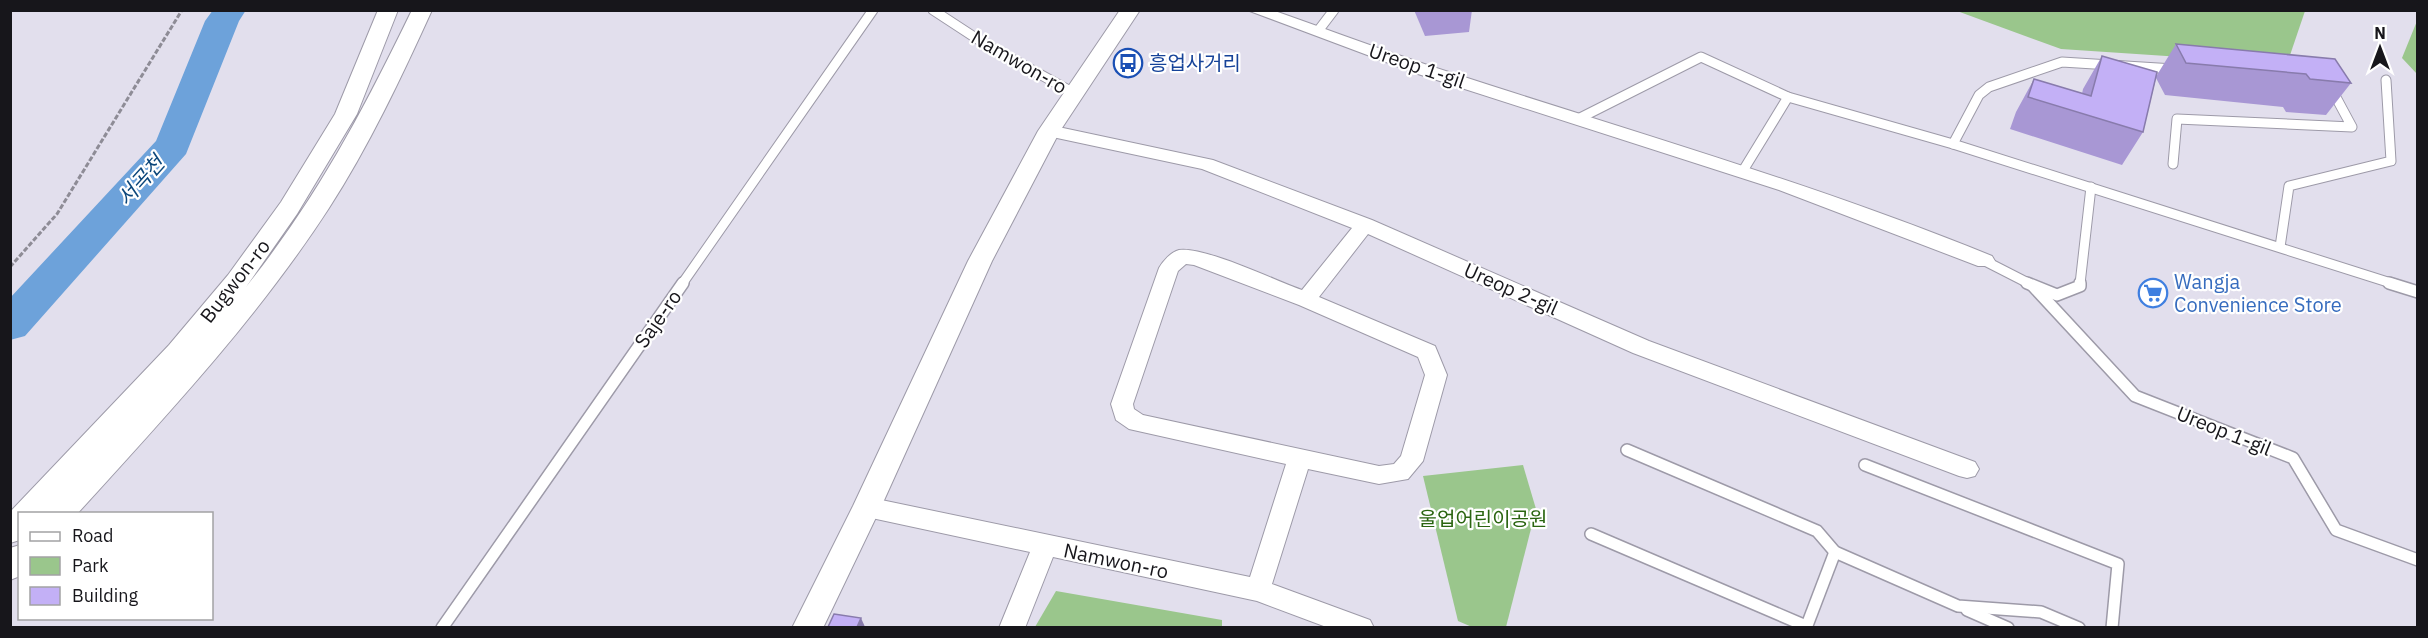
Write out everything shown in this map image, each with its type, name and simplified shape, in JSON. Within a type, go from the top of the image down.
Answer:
[{"type":"street","name":"Bugwon-ro","points":[[28,512],[178,352],[237,280],[289,208],[346,114],[388,10]]},
{"type":"street","name":"Bugwon-ro","points":[[60,512],[219,340],[300,233],[371,117],[422,10]]},
{"type":"street","name":"Namwon-ro","points":[[807,627],[867,507],[980,261],[1049,131],[1130,10]]},
{"type":"street","name":"Ureop 1-gil","points":[[1255,10],[1445,77],[1744,169],[1916,231],[1985,261]]},
{"type":"street","name":"Ureop 2-gil","points":[[1049,131],[1206,164],[1365,225],[1641,347],[1967,469]]},
{"type":"street","points":[[1306,300],[1365,225]]},
{"type":"street","points":[[1181,257],[1196,258],[1306,300],[1427,352],[1436,375],[1411,461],[1400,472],[1380,475],[1137,423],[1124,414],[1122,404],[1169,268],[1181,257]]},
{"type":"street","points":[[1258,590],[1300,457]]},
{"type":"street","name":"Namwon-ro","points":[[867,507],[1258,590],[1361,627]]},
{"type":"street","points":[[1012,627],[1045,546]]},
{"type":"lane","name":"Saje-ro","points":[[442,627],[873,10]]},
{"type":"lane","name":"Namwon-ro","points":[[933,10],[985,44],[1074,93]]},
{"type":"lane","points":[[1318,31],[1334,10]]},
{"type":"lane","points":[[1580,118],[1701,57],[1788,97],[1953,144],[2418,292]]},
{"type":"lane","points":[[1953,144],[1979,95],[1984,91],[2062,62],[2182,70]]},
{"type":"lane","points":[[2173,164],[2177,119],[2352,127],[2326,79]]},
{"type":"lane","points":[[2280,247],[2289,186],[2391,161],[2386,80]]},
{"type":"lane","points":[[1744,169],[1788,97]]},
{"type":"lane","name":"Ureop 1-gil","points":[[1985,261],[2033,286],[2057,295],[2080,286],[2091,187]]},
{"type":"lane","name":"Ureop 1-gil","points":[[2033,286],[2135,396],[2293,458],[2336,530],[2418,560]]},
{"type":"lane","points":[[1627,450],[1817,531],[1835,552],[2008,627]]},
{"type":"lane","points":[[1865,465],[2118,564],[2112,627]]},
{"type":"lane","points":[[1591,534],[1806,627],[1835,552]]},
{"type":"lane","points":[[1958,606],[2041,612],[2079,627]]},
{"type":"path","points":[[10,267],[57,214],[182,10]]},
{"type":"green space","points":[[1957,11],[2305,11],[2287,64],[2061,49]]},
{"type":"green space","points":[[2417,21],[2417,74],[2402,58]]},
{"type":"green space","name":"울업어린이공원","points":[[1523,465],[1536,509],[1506,627],[1472,627],[1458,621],[1423,476]]},
{"type":"green space","points":[[1056,591],[1222,620],[1222,627],[1035,627]]},
{"type":"building","points":[[2176,44],[2335,59],[2351,83],[2310,79],[2306,74],[2186,63]]},
{"type":"building","points":[[2102,56],[2157,72],[2143,132],[2028,97],[2034,79],[2091,96]]},
{"type":"building","points":[[834,614],[861,618],[857,627],[828,627]]},
{"type":"waterway","name":"서곡천","points":[[10,325],[173,146],[222,21],[230,10]]},
{"type":"place","name":"흥업사거리","points":[[1128,63]]},
{"type":"place","name":"Wangja Convenience Store","points":[[2153,293]]}]
